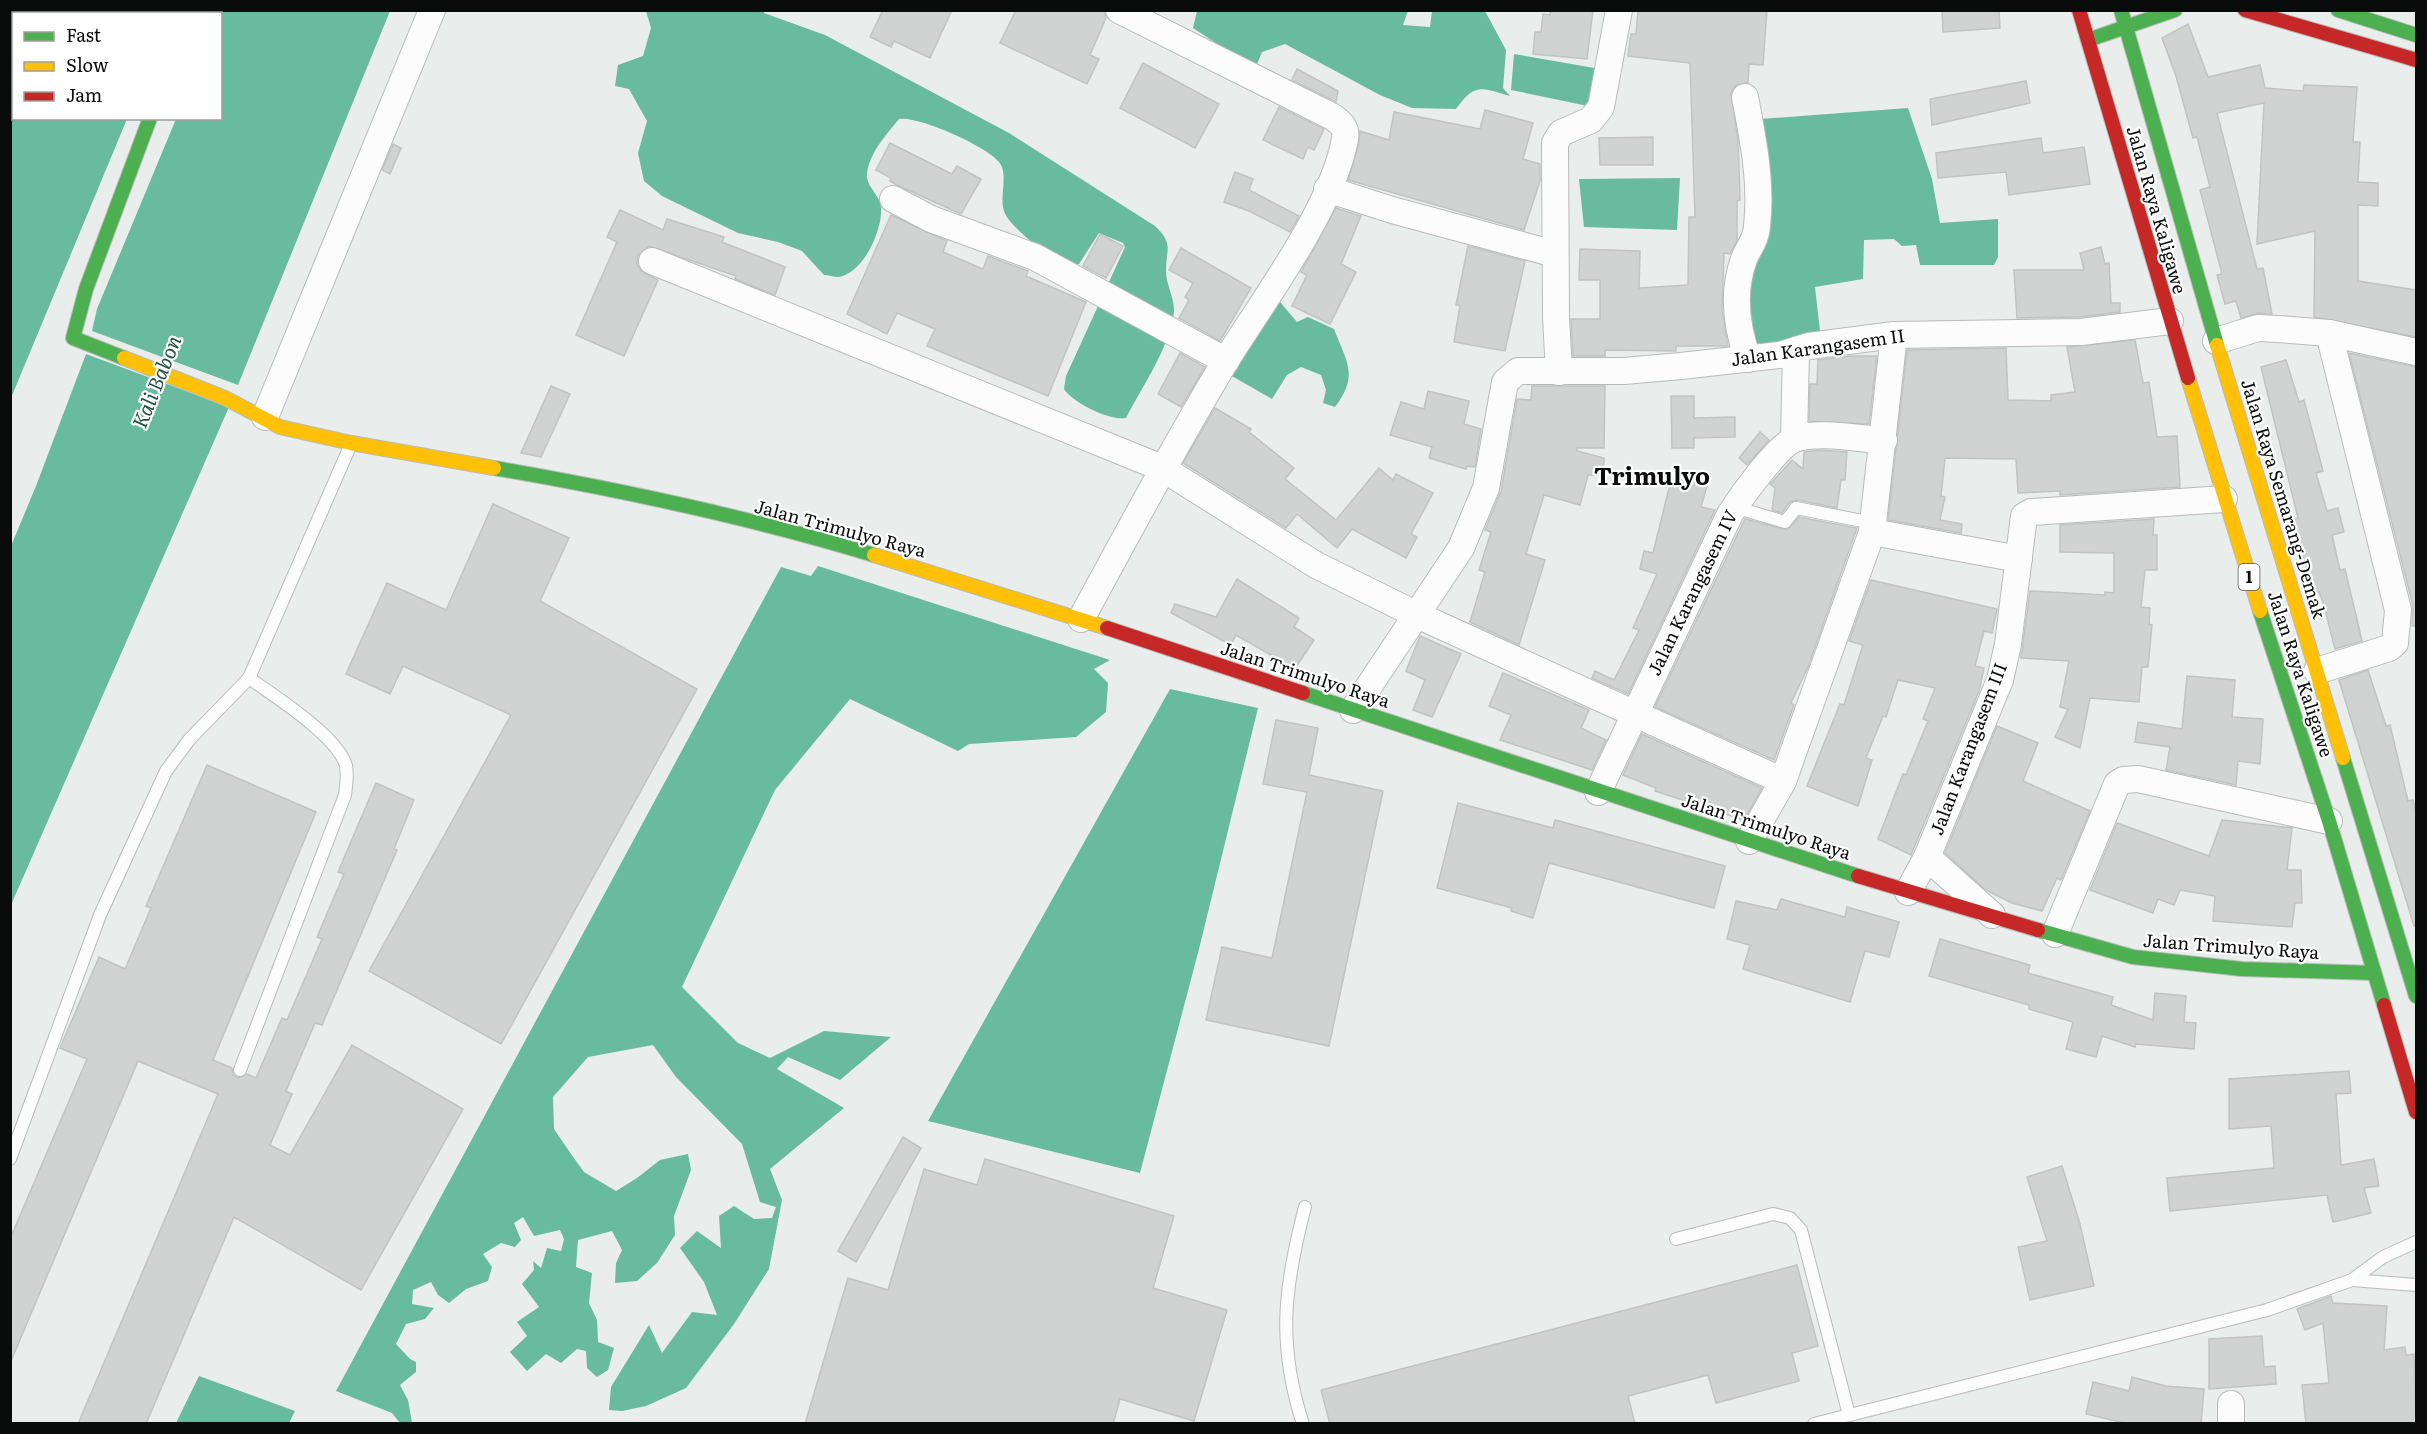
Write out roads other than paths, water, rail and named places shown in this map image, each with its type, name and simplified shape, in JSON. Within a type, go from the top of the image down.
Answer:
[{"type":"main road","name":"1","points":[[2079,10],[2088,40]]},
{"type":"main road","name":"Jalan Raya Semarang-Demak","points":[[2121,10],[2216,341],[2416,996]]},
{"type":"main road","points":[[2088,40],[2175,10]]},
{"type":"main road","points":[[2245,10],[2415,60]]},
{"type":"main road","points":[[2338,10],[2416,36]]},
{"type":"main road","name":"Jalan Raya Kaligawe","points":[[2088,40],[2224,500],[2330,821],[2416,1112]]},
{"type":"main road","name":"Jalan Trimulyo Raya","points":[[149,120],[86,289],[73,338],[225,398],[265,417],[280,427],[351,443],[624,490],[822,539],[1081,619],[1598,792],[1908,892],[2133,957],[2242,969],[2374,973]]},
{"type":"street","points":[[265,417],[432,10]]},
{"type":"street","points":[[1081,619],[1162,468],[1302,241],[1327,189],[1346,136],[1343,125],[1333,117],[1119,10]]},
{"type":"street","points":[[1559,372],[1555,254],[1555,143],[1561,133],[1592,120],[1601,107],[1619,10]]},
{"type":"street","points":[[1745,97],[1757,160],[1757,225],[1754,244],[1745,256],[1737,284],[1736,306],[1748,359]]},
{"type":"street","points":[[1327,189],[1392,210],[1555,254]]},
{"type":"street","points":[[894,199],[932,219],[1035,257],[1099,294],[1226,361]]},
{"type":"street","points":[[652,261],[1162,468],[1316,565],[1417,615],[1784,781]]},
{"type":"street","name":"Jalan Karangasem II","points":[[1417,615],[1461,548],[1478,511],[1486,488],[1505,382],[1518,371],[1624,371],[1748,359],[1809,346],[1894,335],[2081,332],[2170,321]]},
{"type":"street","points":[[2216,341],[2258,328],[2278,329],[2316,332],[2416,352]]},
{"type":"street","points":[[2316,332],[2407,611],[2396,643],[2378,652],[2317,671]]},
{"type":"street","points":[[1749,841],[1784,781],[1872,528],[1884,440],[1894,335]]},
{"type":"street","points":[[1796,350],[1794,439],[1811,436],[1884,440]]},
{"type":"street","name":"Jalan Karangasem IV","points":[[1598,792],[1734,507],[1756,477],[1794,439]]},
{"type":"street","name":"Jalan Karangasem III","points":[[1908,892],[1927,857],[2000,680],[2008,644],[2024,516],[2031,512],[2224,500]]},
{"type":"street","points":[[1872,528],[2019,559]]},
{"type":"street","points":[[1353,710],[1417,615]]},
{"type":"street","points":[[2055,934],[2117,784],[2123,780],[2138,779],[2330,821]]},
{"type":"street","points":[[1927,857],[1994,916]]},
{"type":"lane","points":[[10,1159],[100,915],[166,771],[189,740],[249,678],[351,443]]},
{"type":"lane","points":[[1734,507],[1785,522],[1796,508],[1872,528]]},
{"type":"lane","points":[[240,1070],[345,795],[347,779],[345,764],[305,716],[249,678]]},
{"type":"lane","points":[[1303,1424],[1293,1394],[1287,1362],[1284,1315],[1293,1251],[1305,1207]]},
{"type":"lane","points":[[1676,1239],[1773,1214],[1790,1218],[1801,1230],[1849,1415]]},
{"type":"lane","points":[[1814,1424],[2267,1310],[2352,1280],[2383,1257],[2416,1242]]},
{"type":"lane","points":[[2352,1280],[2416,1285]]},
{"type":"water","points":[[11,11],[173,11],[12,12],[12,120],[127,120],[11,398]]},
{"type":"water","points":[[390,11],[238,385],[92,331],[97,309],[176,120],[222,120],[222,12],[216,12]]},
{"type":"water","points":[[646,11],[764,11],[764,13],[825,35],[1009,133],[1155,226],[1167,242],[1166,276],[1174,312],[1167,340],[1126,418],[1111,417],[1092,410],[1075,400],[1064,389],[1066,376],[1125,247],[1123,243],[1099,233],[1079,264],[1061,261],[1037,246],[1008,218],[1003,205],[1002,167],[992,155],[952,133],[921,122],[899,119],[879,144],[868,166],[867,179],[881,207],[879,227],[870,250],[856,268],[847,274],[838,277],[824,275],[802,251],[778,242],[738,233],[662,196],[644,181],[638,153],[647,121],[629,89],[615,86],[618,65],[643,56],[651,28]]},
{"type":"water","points":[[1197,11],[1408,11],[1403,25],[1430,27],[1432,11],[1485,11],[1506,50],[1503,88],[1510,96],[1480,89],[1469,94],[1456,109],[1412,108],[1380,95],[1285,44],[1262,52],[1255,69],[1193,28]]},
{"type":"water","points":[[1514,54],[1600,69],[1588,106],[1511,90]]},
{"type":"water","points":[[1908,108],[1932,179],[1940,223],[1998,219],[1998,257],[1994,265],[1920,265],[1916,245],[1902,246],[1894,239],[1864,240],[1863,279],[1815,287],[1821,340],[1758,346],[1747,327],[1761,119]]},
{"type":"water","points":[[1680,178],[1677,230],[1584,227],[1579,179]]},
{"type":"water","points":[[1275,296],[1297,322],[1308,317],[1334,329],[1346,360],[1349,377],[1347,386],[1335,407],[1323,403],[1326,390],[1321,375],[1301,367],[1287,375],[1272,399],[1225,372]]},
{"type":"water","name":"Kali Babon","points":[[86,354],[229,407],[11,905],[11,546]]},
{"type":"water","points":[[818,566],[1110,660],[1094,669],[1108,683],[1106,712],[1076,737],[969,744],[958,751],[850,699],[775,790],[682,987],[738,1043],[770,1058],[824,1031],[891,1037],[840,1080],[788,1057],[777,1069],[844,1108],[770,1169],[782,1200],[769,1269],[734,1324],[686,1388],[646,1406],[622,1411],[609,1410],[611,1387],[649,1325],[662,1353],[692,1312],[717,1315],[704,1282],[680,1248],[697,1231],[721,1248],[719,1216],[734,1206],[754,1219],[772,1218],[776,1207],[760,1202],[742,1144],[676,1077],[653,1045],[588,1057],[553,1097],[554,1129],[584,1172],[616,1191],[660,1160],[688,1154],[691,1170],[674,1216],[675,1235],[657,1263],[637,1281],[615,1283],[616,1263],[622,1250],[612,1231],[578,1240],[576,1267],[592,1273],[589,1303],[597,1320],[598,1342],[614,1348],[608,1370],[597,1377],[587,1368],[586,1351],[577,1349],[561,1363],[546,1354],[527,1371],[510,1352],[527,1336],[517,1322],[539,1307],[522,1284],[534,1270],[533,1261],[541,1268],[547,1248],[561,1251],[564,1239],[560,1230],[534,1236],[523,1217],[514,1223],[521,1240],[515,1247],[501,1243],[483,1254],[492,1267],[488,1281],[466,1289],[449,1303],[438,1295],[431,1282],[413,1290],[412,1304],[434,1308],[425,1319],[406,1324],[396,1344],[416,1362],[416,1372],[400,1385],[408,1400],[412,1423],[400,1423],[392,1413],[336,1391],[781,567],[811,576]]},
{"type":"water","points":[[1170,689],[1258,708],[1199,949],[1140,1173],[928,1121]]},
{"type":"water","points":[[199,1376],[295,1411],[289,1423],[176,1423]]},
{"type":"district","name":"Trimulyo","points":[[1652,477]]}]
